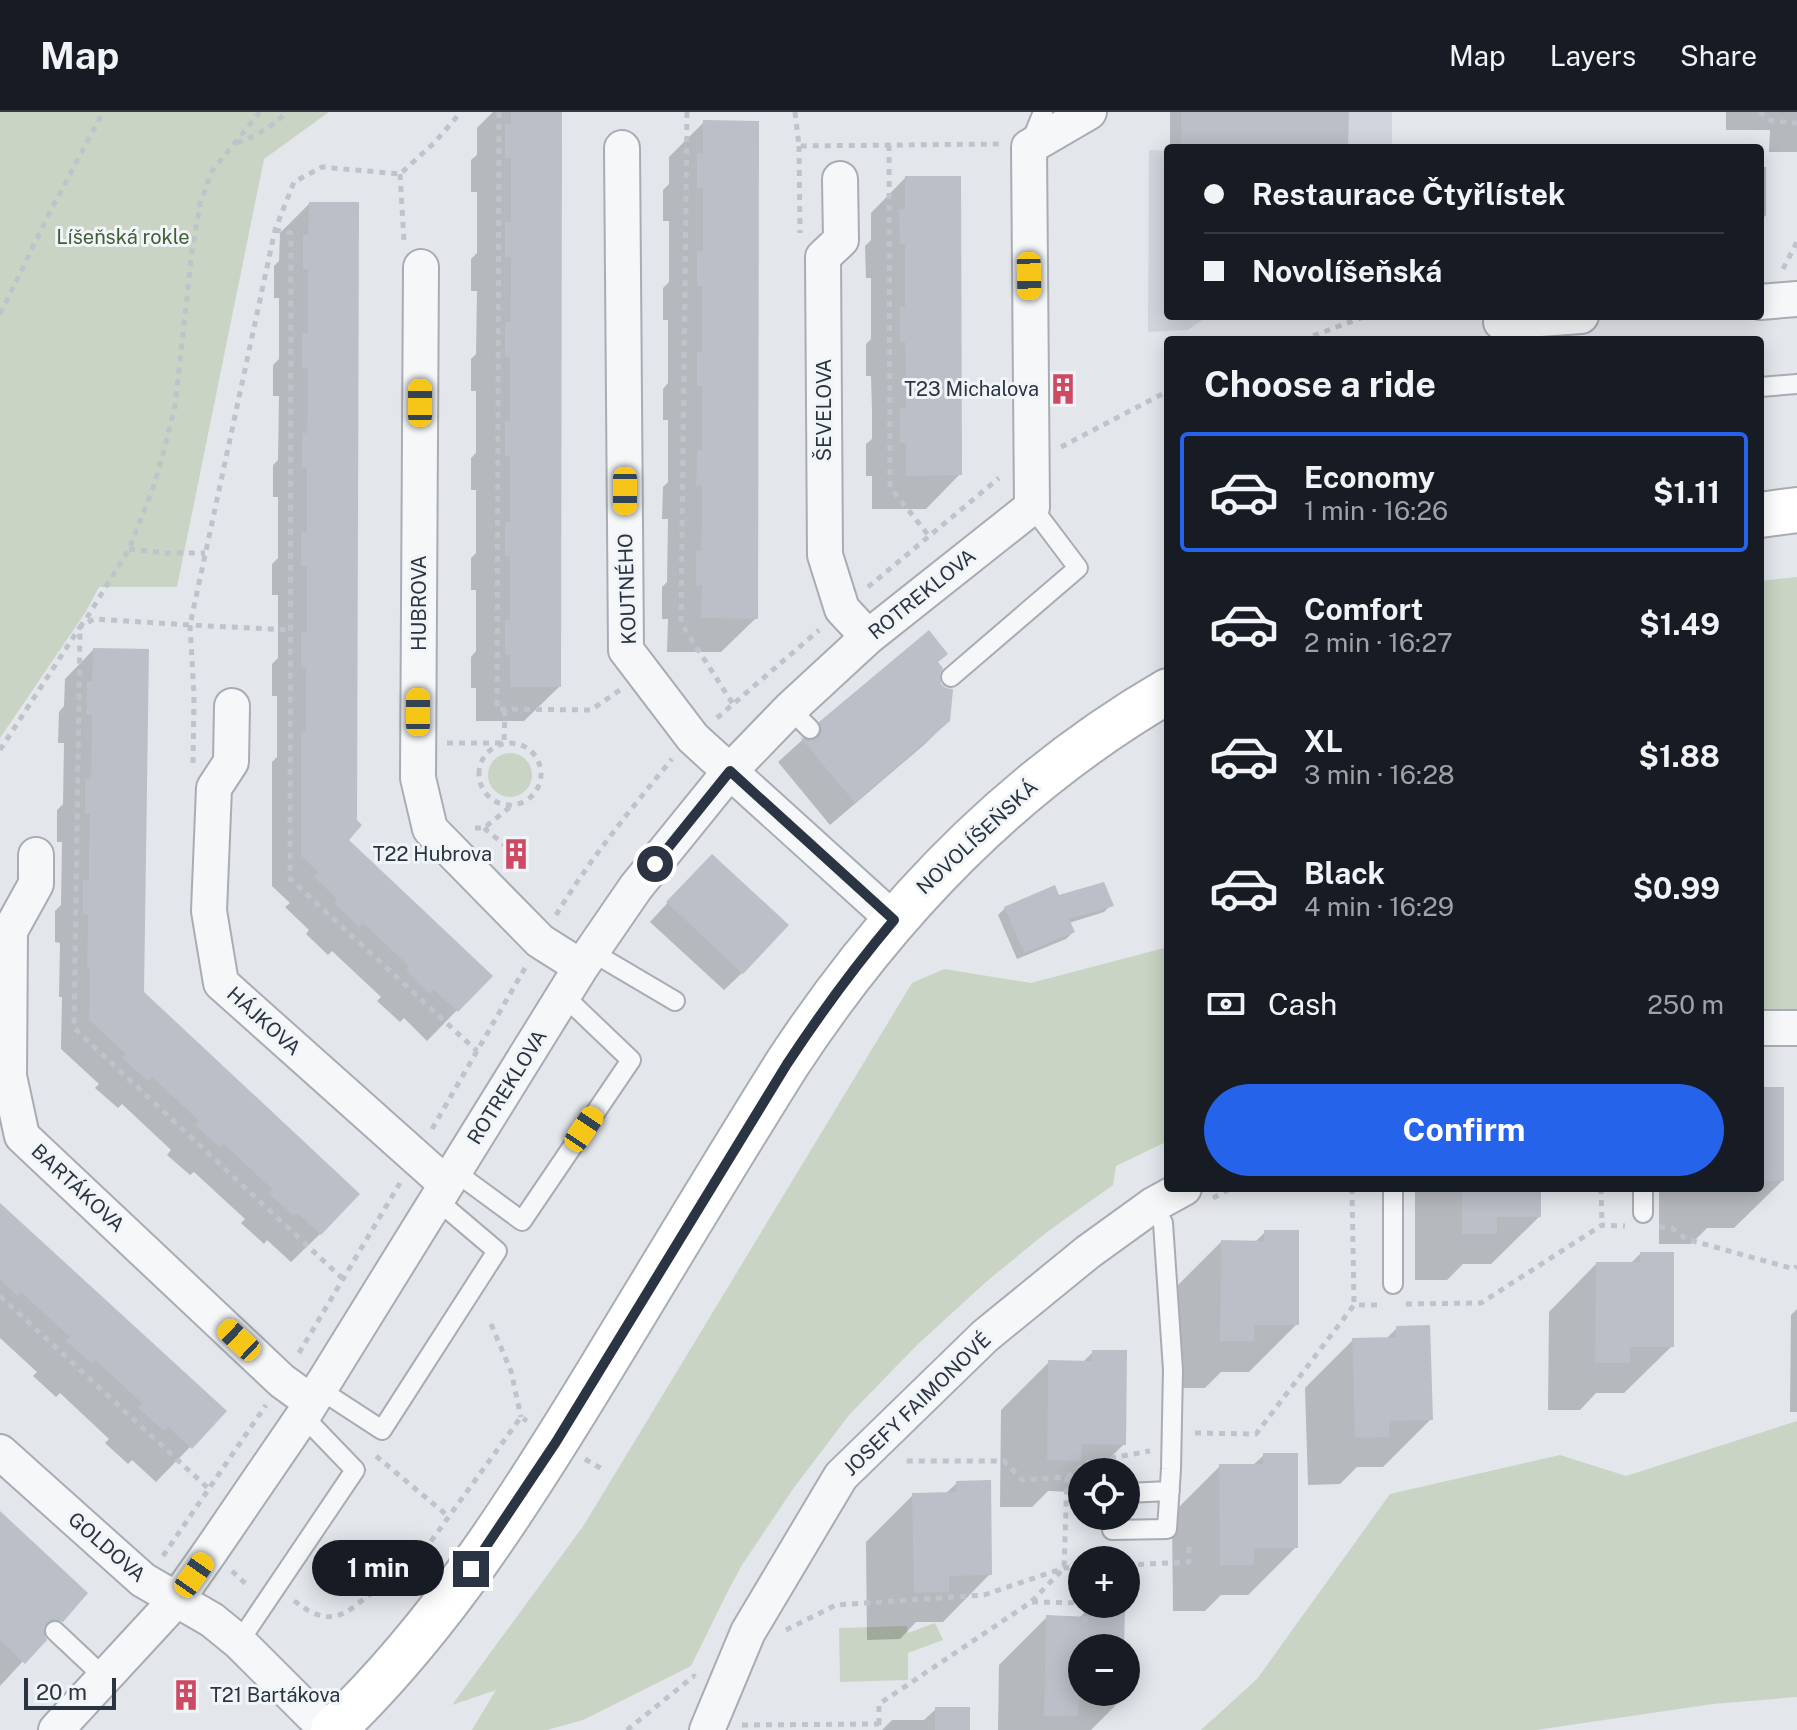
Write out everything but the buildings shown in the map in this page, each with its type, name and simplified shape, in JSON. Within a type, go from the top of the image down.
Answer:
[{"type":"street","points":[[1032,507],[1029,147],[1089,112]]},
{"type":"street","name":"KOUTNÉHO","points":[[622,148],[626,650],[693,738],[894,920]]},
{"type":"street","name":"ŠEVELOVA","points":[[840,179],[841,240],[823,257],[825,555],[842,609],[868,637]]},
{"type":"street","name":"HUBROVA","points":[[421,267],[418,778],[430,829],[540,941],[586,960]]},
{"type":"street","points":[[1764,300],[1789,286]]},
{"type":"street","points":[[1501,331],[1560,320]]},
{"type":"street","name":"ROTREKLOVA","points":[[56,1730],[177,1599],[311,1402],[586,960],[636,887],[730,771],[800,719],[868,637],[1032,507]]},
{"type":"street","points":[[1764,514],[1797,510]]},
{"type":"street","name":"NOVOLÍŠEŇSKÁ","points":[[333,1730],[393,1669],[471,1569],[556,1442],[787,1064],[822,1011],[873,945],[963,846],[1026,789],[1081,747],[1164,694]]},
{"type":"street","name":"HÁJKOVA","points":[[232,706],[231,762],[214,788],[209,911],[221,983],[446,1185]]},
{"type":"street","name":"BARTÁKOVA","points":[[36,855],[36,884],[10,931],[9,1076],[22,1136],[282,1381],[311,1402]]},
{"type":"street","points":[[1764,1028],[1797,1028]]},
{"type":"street","name":"JOSEFY FAIMONOVÉ","points":[[720,1728],[748,1632],[841,1476],[985,1336],[1088,1252],[1158,1214],[1180,1192]]},
{"type":"street","name":"GOLDOVA","points":[[0,1452],[143,1580],[212,1620],[239,1642],[327,1730]]},
{"type":"lane","points":[[1029,147],[1043,112]]},
{"type":"lane","points":[[1764,387],[1797,384]]},
{"type":"lane","points":[[951,677],[1078,568],[1032,507]]},
{"type":"lane","points":[[586,960],[675,1001]]},
{"type":"lane","points":[[446,1185],[522,1221],[631,1060],[564,996]]},
{"type":"lane","points":[[311,1402],[382,1430],[497,1251],[446,1185]]},
{"type":"lane","points":[[1393,1192],[1393,1284]]},
{"type":"lane","points":[[1636,1219],[1642,1192]]},
{"type":"lane","points":[[1140,1529],[1167,1529],[1170,1491],[1173,1370],[1158,1214]]},
{"type":"lane","points":[[239,1642],[355,1470],[311,1402]]},
{"type":"lane","points":[[1140,1492],[1170,1491]]},
{"type":"lane","points":[[55,1631],[104,1677]]},
{"type":"path","points":[[0,314],[103,112]]},
{"type":"path","points":[[0,750],[129,549],[153,488],[175,406],[200,204],[212,171],[260,112]]},
{"type":"path","points":[[236,143],[252,138],[287,112]]},
{"type":"path","points":[[190,625],[275,230],[294,182],[322,167],[400,174],[434,143],[461,112]]},
{"type":"path","points":[[499,112],[497,709],[591,710],[622,688]]},
{"type":"path","points":[[687,112],[681,623],[733,704]]},
{"type":"path","points":[[795,112],[799,146],[1006,144],[1016,141],[1029,147]]},
{"type":"path","points":[[1759,112],[1772,121],[1797,123]]},
{"type":"path","points":[[889,145],[890,487],[929,536]]},
{"type":"path","points":[[275,230],[291,233],[290,879],[477,1051]]},
{"type":"path","points":[[1789,286],[1797,242]]},
{"type":"path","points":[[1313,336],[1355,320]]},
{"type":"path","points":[[1031,462],[1164,393]]},
{"type":"path","points":[[129,549],[205,553]]},
{"type":"path","points":[[80,627],[94,619],[291,630]]},
{"type":"path","points":[[80,627],[74,1028],[343,1279]]},
{"type":"path","points":[[504,743],[505,709]]},
{"type":"path","points":[[418,743],[504,743],[515,743],[524,746],[533,752],[538,761],[541,781],[537,790],[522,804],[502,805],[492,801],[480,784],[480,763],[494,747],[504,743]]},
{"type":"path","points":[[484,828],[507,847]]},
{"type":"path","points":[[1158,1214],[1221,1192]]},
{"type":"path","points":[[903,1450],[892,1461],[1004,1461],[1022,1480],[1067,1477],[1089,1462],[1171,1448],[1189,1432],[1256,1434],[1354,1305],[1352,1192]]},
{"type":"path","points":[[1601,1192],[1602,1225]]},
{"type":"path","points":[[1401,1304],[1481,1303],[1602,1225],[1636,1219]]},
{"type":"path","points":[[1658,1227],[1672,1228],[1686,1239],[1794,1269],[1797,1266]]},
{"type":"path","points":[[0,1296],[209,1489]]},
{"type":"path","points":[[1354,1305],[1386,1305]]},
{"type":"path","points":[[491,1324],[511,1371],[521,1417]]},
{"type":"path","points":[[720,1728],[879,1727],[879,1704],[1031,1602],[1064,1568],[1067,1477]]},
{"type":"path","points":[[1140,1564],[1189,1562],[1189,1533]]},
{"type":"path","points":[[787,1620],[779,1634],[836,1605],[984,1595],[1068,1568]]},
{"type":"path","points":[[289,1611],[296,1602],[321,1617],[344,1614],[390,1578]]},
{"type":"path","points":[[1031,1602],[1068,1603]]},
{"type":"path","points":[[1085,1618],[1085,1622]]},
{"type":"shaded area","points":[[1181,112],[1392,112],[1392,144],[1181,144]]},
{"type":"shaded area","points":[[1149,150],[1164,151],[1164,320],[1202,320],[1188,330],[1148,332]]},
{"type":"green space","name":"Líšeňská rokle","points":[[0,112],[329,112],[264,159],[177,587],[99,587],[85,613],[0,738]]},
{"type":"green space","points":[[1797,577],[1797,1012],[1764,1012],[1764,581]]},
{"type":"green space","points":[[510,753],[526,759],[532,775],[526,791],[510,797],[494,791],[488,775],[494,759]]},
{"type":"green space","points":[[1164,948],[1164,1143],[1116,1166],[1113,1185],[1047,1232],[987,1281],[917,1345],[849,1415],[793,1489],[742,1565],[691,1666],[583,1720],[547,1730],[472,1730],[496,1690],[452,1705],[584,1525],[912,983],[944,969],[1031,983]]},
{"type":"green space","points":[[1797,1421],[1797,1697],[1713,1704],[1536,1730],[1201,1730],[1257,1679],[1390,1494],[1560,1455],[1626,1476]]},
{"type":"green space","points":[[935,1623],[943,1640],[908,1653],[908,1680],[840,1682],[839,1628],[907,1626],[908,1633]]},
{"type":"place","name":"T23 Michalova","points":[[1063,389]]},
{"type":"place","name":"T22 Hubrova","points":[[516,854]]},
{"type":"place","name":"T21 Bartákova","points":[[186,1695]]},
{"type":"route","points":[[471,1569],[556,1442],[787,1064],[822,1011],[894,920],[730,771],[655,864]]}]
